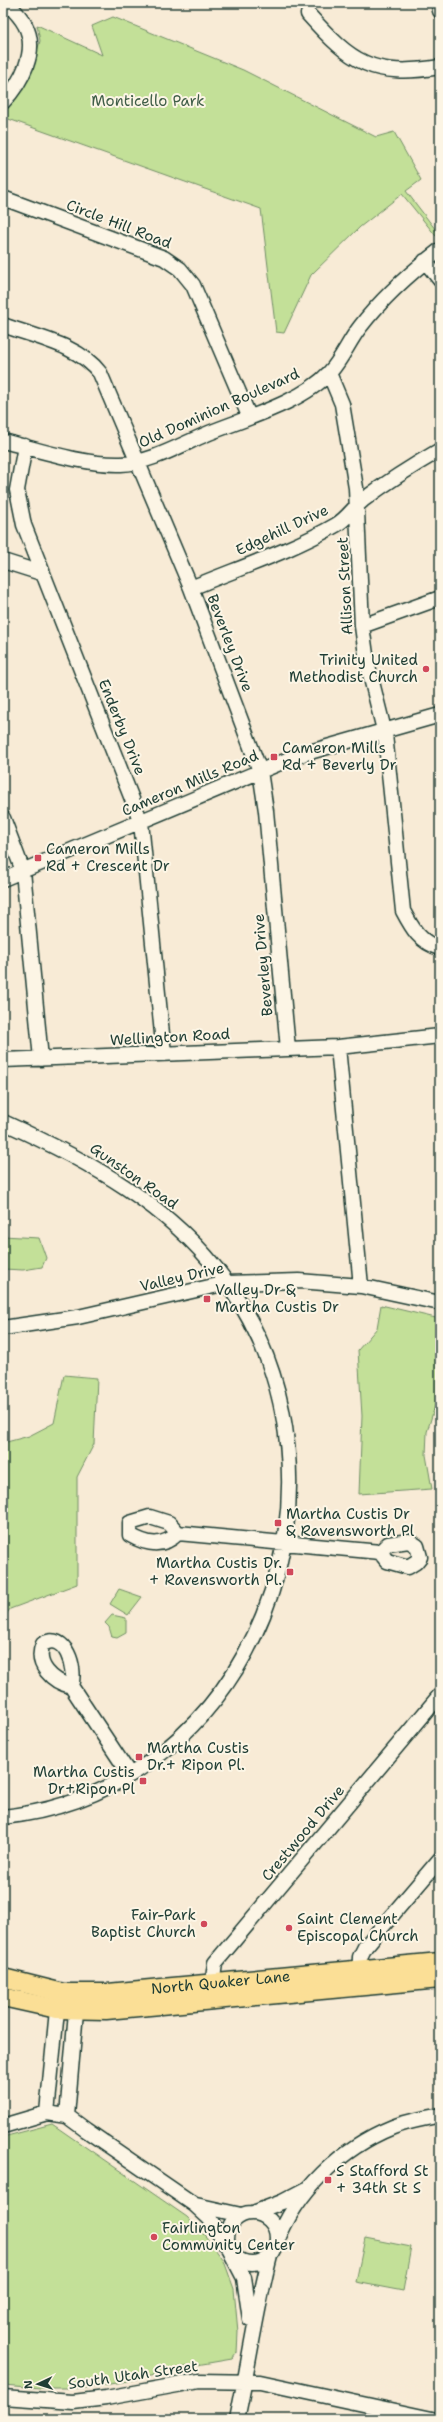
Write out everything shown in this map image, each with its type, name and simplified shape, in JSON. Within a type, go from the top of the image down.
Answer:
[{"type":"main road","name":"North Quaker Lane","points":[[3,1997],[77,2002],[211,1992],[358,1978],[440,1962]]},
{"type":"main road","name":"North Quaker Lane","points":[[3,1978],[58,2000]]},
{"type":"main road","name":"North Quaker Lane","points":[[358,1978],[440,1979]]},
{"type":"street","points":[[3,102],[24,72],[30,47],[26,26],[8,3]]},
{"type":"street","points":[[439,3],[440,11]]},
{"type":"street","points":[[308,14],[346,53],[362,63],[397,72],[440,67]]},
{"type":"street","name":"Circle Hill Road","points":[[3,198],[164,258],[180,269],[194,285],[248,416]]},
{"type":"street","name":"Old Dominion Boulevard","points":[[3,441],[92,462],[119,464],[138,461],[248,416],[307,390],[329,373],[359,328],[375,309],[392,291],[440,250]]},
{"type":"street","points":[[426,261],[440,280]]},
{"type":"street","name":"Beverley Drive","points":[[3,325],[76,352],[95,366],[100,373],[191,588],[260,771],[266,811],[288,1049]]},
{"type":"street","name":"Allison Street","points":[[329,373],[342,404],[348,434],[358,506],[362,626],[367,662],[384,731],[403,911],[415,933],[424,941],[440,948]]},
{"type":"street","name":"Enderby Drive","points":[[25,446],[17,490],[18,504],[41,573],[141,822],[164,1054]]},
{"type":"street","name":"Edgehill Drive","points":[[191,588],[322,532],[348,517],[376,490],[440,450]]},
{"type":"street","points":[[3,561],[41,573]]},
{"type":"street","points":[[362,626],[440,598]]},
{"type":"street","name":"Cameron Mills Road","points":[[3,880],[260,771],[333,744],[440,715]]},
{"type":"street","points":[[3,818],[23,871],[41,1059]]},
{"type":"street","name":"Wellington Road","points":[[3,1060],[338,1047],[440,1036]]},
{"type":"street","points":[[338,1047],[361,1286]]},
{"type":"street","name":"Gunston Road","points":[[3,1122],[72,1154],[135,1195],[187,1238],[227,1283],[245,1312],[265,1353],[283,1414],[290,1467],[286,1542],[273,1593],[260,1627],[226,1684],[180,1738],[130,1775],[66,1805],[3,1817]]},
{"type":"street","name":"Valley Drive","points":[[3,1328],[78,1317],[227,1283],[299,1281],[361,1286],[440,1303]]},
{"type":"street","points":[[178,1533],[380,1552]]},
{"type":"street","points":[[71,1686],[130,1775]]},
{"type":"street","name":"Crestwood Drive","points":[[211,1992],[215,1963],[440,1695]]},
{"type":"street","points":[[358,1978],[360,1957],[365,1947],[440,1859]]},
{"type":"street","points":[[47,2113],[58,2000]]},
{"type":"street","points":[[68,2116],[77,2002]]},
{"type":"street","points":[[3,2126],[47,2113],[68,2116],[195,2205],[209,2218],[228,2248],[244,2278],[249,2301],[252,2337]]},
{"type":"street","points":[[309,2188],[282,2202],[247,2214],[230,2225],[227,2232],[228,2248],[240,2261],[248,2264],[256,2263],[273,2250],[290,2216],[309,2188],[338,2158],[366,2139],[402,2124],[440,2115]]},
{"type":"street","points":[[195,2205],[247,2214],[260,2214],[272,2223],[275,2230],[273,2250],[252,2337],[246,2382],[238,2419]]},
{"type":"street","name":"South Utah Street","points":[[3,2397],[73,2402],[106,2398],[199,2381],[260,2382],[432,2419]]},
{"type":"green space","name":"Monticello Park","points":[[113,17],[243,70],[376,137],[394,132],[421,180],[406,191],[439,234],[436,236],[402,194],[360,227],[311,275],[284,333],[276,332],[261,209],[3,117],[3,109],[21,90],[33,65],[40,41],[37,25],[102,55],[92,26]]},
{"type":"green space","points":[[3,1236],[39,1238],[46,1258],[42,1267],[23,1270],[3,1269]]},
{"type":"green space","points":[[381,1305],[440,1319],[440,1389],[427,1432],[426,1455],[432,1489],[359,1494],[362,1416],[358,1350],[377,1328]]},
{"type":"green space","points":[[64,1375],[97,1378],[94,1444],[77,1477],[77,1584],[10,1609],[3,1619],[3,1443],[29,1436],[54,1423]]},
{"type":"green space","points":[[119,1589],[142,1597],[128,1615],[110,1604]]},
{"type":"green space","points":[[112,1615],[126,1618],[126,1633],[117,1638],[112,1637],[109,1627],[105,1623]]},
{"type":"green space","points":[[52,2124],[187,2217],[206,2237],[224,2261],[234,2289],[238,2332],[237,2353],[232,2359],[173,2369],[133,2380],[87,2388],[40,2388],[3,2385],[3,2137]]},
{"type":"green space","points":[[365,2238],[411,2247],[403,2291],[356,2282]]},
{"type":"place","name":"Trinity United Methodist Church","points":[[426,669]]},
{"type":"place","name":"Cameron Mills Rd + Beverly Dr","points":[[274,757]]},
{"type":"place","name":"Cameron Mills Rd + Crescent Dr","points":[[38,858]]},
{"type":"place","name":"Valley Dr & Martha Custis Dr","points":[[207,1299]]},
{"type":"place","name":"Martha Custis Dr & Ravensworth Pl","points":[[278,1523]]},
{"type":"place","name":"Martha Custis Dr. + Ravensworth Pl.","points":[[290,1572]]},
{"type":"place","name":"Martha Custis Dr.+ Ripon Pl.","points":[[139,1757]]},
{"type":"place","name":"Martha Custis Dr+Ripon Pl","points":[[143,1781]]},
{"type":"place","name":"Fair-Park Baptist Church","points":[[204,1924]]},
{"type":"place","name":"Saint Clement Episcopal Church","points":[[289,1928]]},
{"type":"place","name":"S Stafford St + 34th St S","points":[[328,2180]]},
{"type":"place","name":"Fairlington Community Center","points":[[154,2237]]}]
